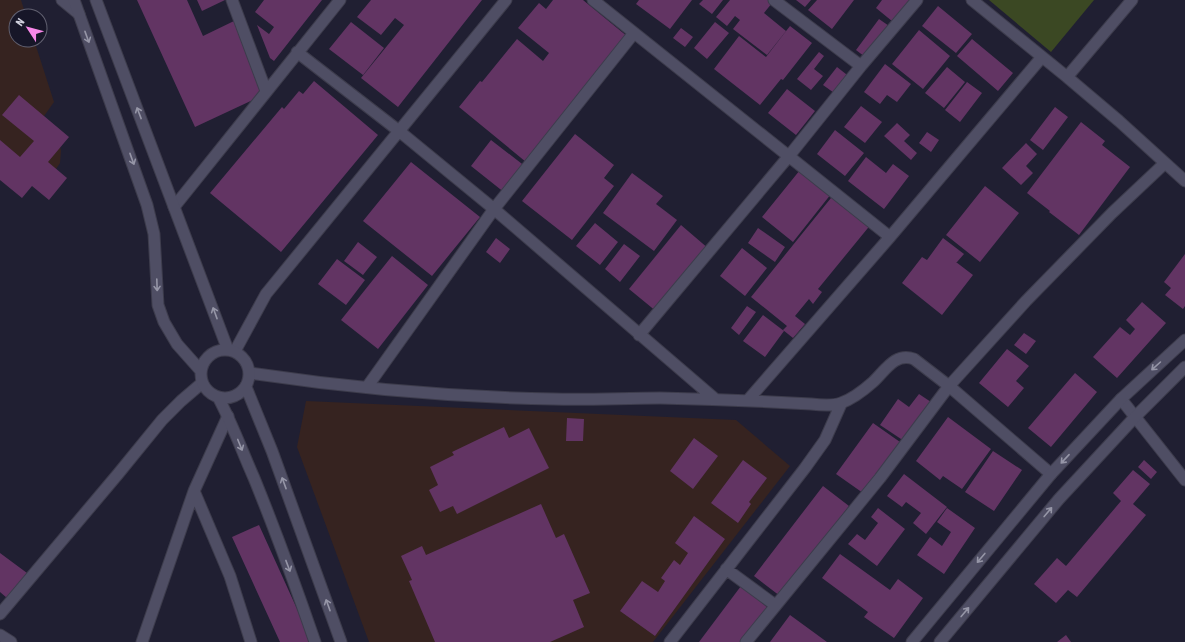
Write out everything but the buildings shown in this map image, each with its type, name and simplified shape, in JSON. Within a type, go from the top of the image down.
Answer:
[{"type":"street","points":[[62,0],[79,14]]},
{"type":"street","points":[[74,0],[147,205],[154,234],[158,305],[164,322],[177,344],[201,371]]},
{"type":"street","points":[[96,0],[174,208],[232,350]]},
{"type":"street","points":[[232,0],[266,91]]},
{"type":"street","points":[[174,208],[340,0]]},
{"type":"street","points":[[232,350],[266,294],[506,0]]},
{"type":"street","points":[[593,0],[890,237]]},
{"type":"street","points":[[774,0],[861,66]]},
{"type":"street","points":[[639,336],[917,0]]},
{"type":"street","points":[[972,0],[1067,77],[1185,181]]},
{"type":"street","points":[[1067,77],[1132,0]]},
{"type":"street","points":[[367,387],[494,209],[634,33]]},
{"type":"street","points":[[297,52],[399,131],[494,209],[639,336],[714,399]]},
{"type":"street","points":[[748,400],[890,237],[1042,57]]},
{"type":"street","points":[[746,642],[880,478],[949,386],[1026,300],[1112,213],[1164,164]]},
{"type":"street","points":[[912,642],[1051,474],[1121,398],[1185,340]]},
{"type":"street","points":[[232,350],[246,360],[250,373],[249,380],[246,387],[238,394],[228,398],[218,397],[209,392],[202,383],[201,371],[203,363],[213,352],[232,350]]},
{"type":"street","points":[[250,373],[294,380],[455,396],[540,399],[714,399],[821,405],[841,404],[872,383],[892,362],[908,357],[914,359],[949,386],[1051,474]]},
{"type":"street","points":[[940,642],[1059,500],[1135,417],[1185,367]]},
{"type":"street","points":[[0,614],[162,420],[202,383]]},
{"type":"street","points":[[246,387],[272,451],[341,642]]},
{"type":"street","points":[[218,397],[228,416],[292,575],[315,642]]},
{"type":"street","points":[[1121,398],[1185,480]]},
{"type":"street","points":[[670,642],[805,468],[825,440],[841,404]]},
{"type":"street","points":[[142,642],[194,491],[228,416]]},
{"type":"street","points":[[194,491],[230,576],[251,642]]},
{"type":"street","points":[[726,569],[775,605]]},
{"type":"street","points":[[0,635],[11,642]]},
{"type":"shaded area","points":[[0,0],[21,0],[24,8],[8,8],[8,48],[37,48],[54,102],[42,119],[58,136],[61,151],[60,163],[52,175],[0,180]]},
{"type":"shaded area","points":[[306,401],[736,420],[790,466],[653,642],[369,642],[297,447]]},
{"type":"green space","points":[[989,0],[1094,0],[1051,52]]}]
